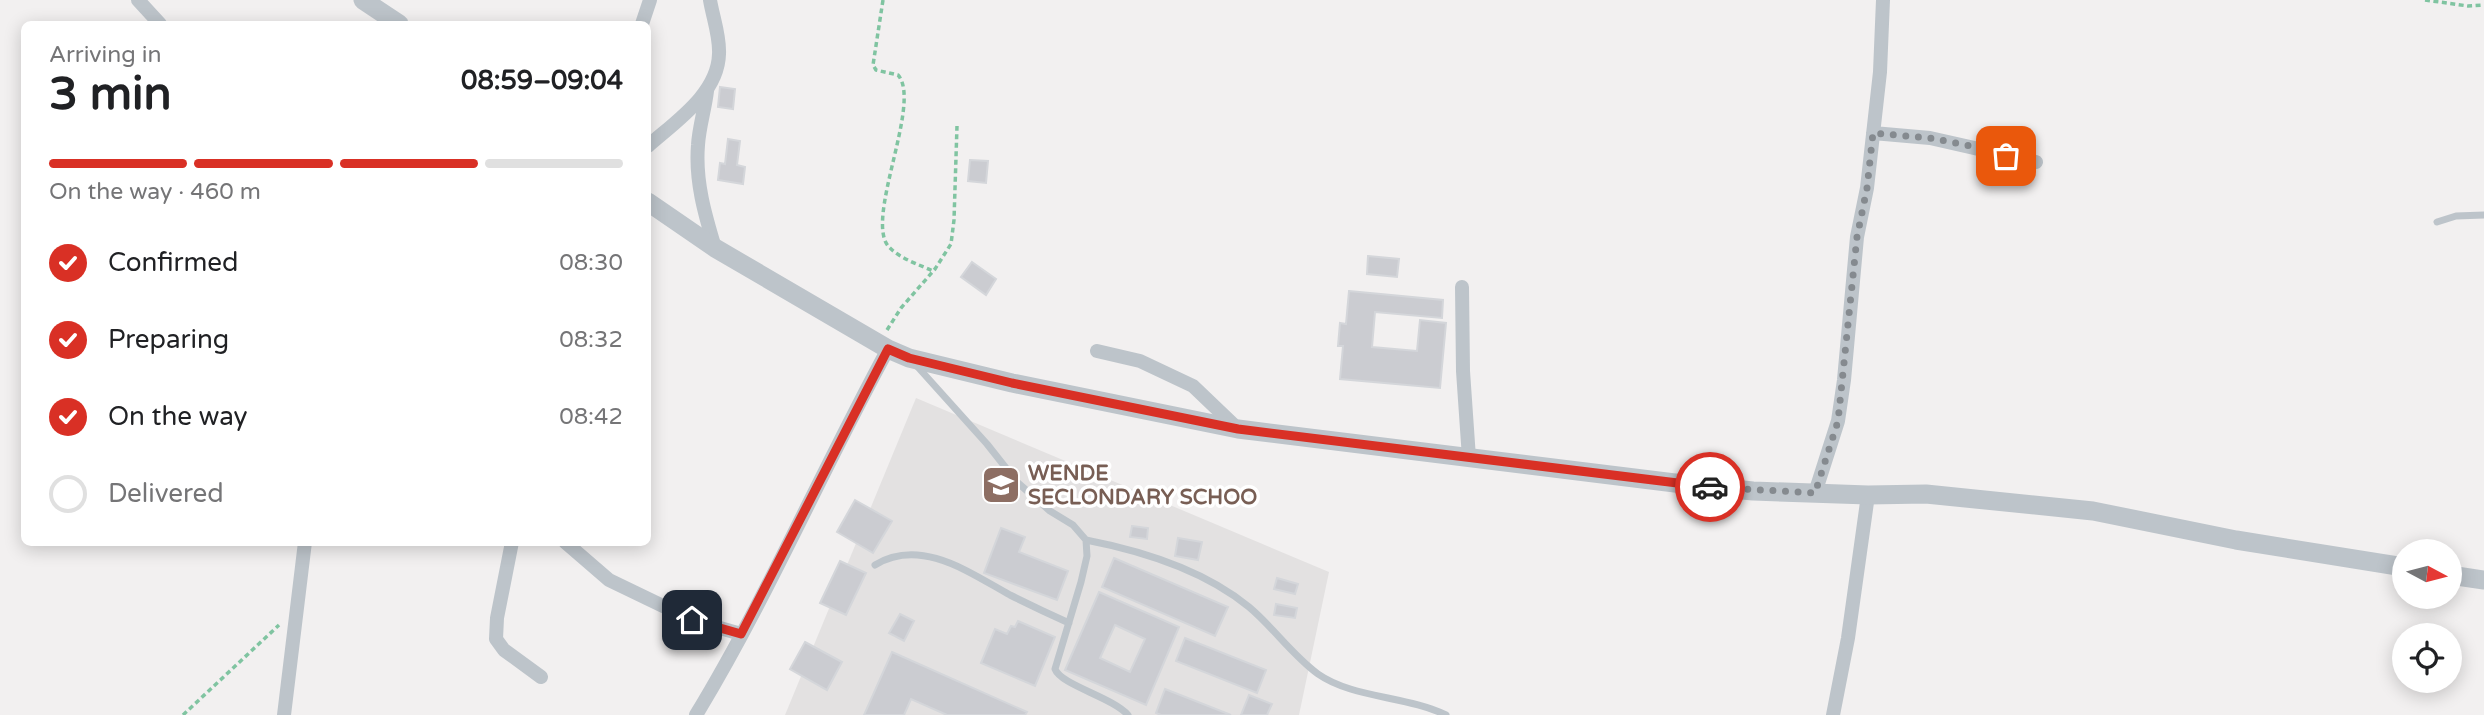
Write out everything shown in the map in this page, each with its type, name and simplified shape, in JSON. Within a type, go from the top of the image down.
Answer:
[{"type":"street","points":[[138,0],[157,21]]},
{"type":"street","points":[[363,0],[394,21]]},
{"type":"street","points":[[643,21],[650,0]]},
{"type":"street","points":[[651,143],[692,106],[711,83],[719,56],[710,0]]},
{"type":"street","points":[[1815,493],[1838,421],[1857,237],[1867,188],[1880,72],[1883,0]]},
{"type":"street","points":[[707,89],[698,146],[699,179],[702,206],[715,248]]},
{"type":"street","points":[[1873,133],[1930,138],[2036,162]]},
{"type":"street","points":[[651,204],[715,248],[883,346],[909,358],[1012,383],[1238,429],[1691,485],[1815,493],[1926,494],[2093,511],[2236,540],[2392,565]]},
{"type":"street","points":[[1462,287],[1463,371],[1469,458]]},
{"type":"street","points":[[696,715],[741,634],[883,346]]},
{"type":"street","points":[[1097,351],[1140,361],[1193,386],[1238,429]]},
{"type":"street","points":[[1833,715],[1848,638],[1868,495]]},
{"type":"street","points":[[285,715],[305,546]]},
{"type":"street","points":[[511,546],[495,639],[504,650],[541,677]]},
{"type":"street","points":[[570,546],[608,580],[692,620],[741,634]]},
{"type":"street","points":[[2462,577],[2484,580]]},
{"type":"lane","points":[[2437,222],[2456,216],[2484,215]]},
{"type":"lane","points":[[909,358],[940,390],[1018,483],[1050,511],[1073,525],[1086,540],[1124,549],[1219,584],[1250,607],[1319,674],[1335,683],[1418,704],[1446,715]]},
{"type":"lane","points":[[1086,540],[1087,556],[1082,582],[1056,660],[1057,674],[1112,701],[1128,715]]},
{"type":"lane","points":[[875,565],[886,558],[906,554],[938,559],[964,568],[1012,596],[1069,623]]},
{"type":"path","points":[[883,0],[873,65],[876,70],[898,75],[905,87],[902,125],[891,168],[881,232],[889,248],[933,271]]},
{"type":"path","points":[[2426,0],[2468,6],[2484,5]]},
{"type":"path","points":[[883,346],[916,288],[945,256],[951,244],[957,126]]},
{"type":"path","points":[[184,715],[298,607]]},
{"type":"shaded area","name":"WENDE SECLONDARY SCHOO","points":[[916,398],[1329,572],[1299,715],[785,715]]},
{"type":"building","points":[[720,87],[735,89],[733,109],[718,107]]},
{"type":"building","points":[[728,139],[740,141],[737,165],[745,167],[743,184],[718,180],[720,163],[725,164]]},
{"type":"building","points":[[970,160],[988,161],[986,183],[968,181]]},
{"type":"building","points":[[1368,256],[1399,259],[1397,277],[1367,274]]},
{"type":"building","points":[[972,262],[996,279],[986,295],[961,277]]},
{"type":"building","points":[[1349,291],[1443,300],[1442,318],[1375,312],[1372,347],[1417,351],[1420,320],[1446,323],[1440,388],[1340,379],[1343,346],[1338,346],[1340,323],[1346,324]]},
{"type":"building","points":[[855,500],[892,521],[873,553],[837,532]]},
{"type":"building","points":[[1132,526],[1148,528],[1147,539],[1130,537]]},
{"type":"building","points":[[1001,528],[1025,537],[1019,552],[1068,571],[1057,600],[984,573]]},
{"type":"building","points":[[1178,538],[1202,542],[1198,560],[1175,556]]},
{"type":"building","points":[[1114,558],[1228,607],[1215,636],[1102,587]]},
{"type":"building","points":[[840,561],[866,573],[846,615],[820,603]]},
{"type":"building","points":[[1277,578],[1298,584],[1295,594],[1274,589]]},
{"type":"building","points":[[1099,592],[1179,627],[1146,705],[1065,670]],"holes":[[[1115,625],[1145,639],[1130,672],[1100,658]]]},
{"type":"building","points":[[1276,604],[1297,608],[1295,618],[1274,615]]},
{"type":"building","points":[[900,614],[914,621],[904,641],[889,633]]},
{"type":"building","points":[[1018,621],[1055,637],[1035,686],[981,663],[995,629],[1007,634],[1011,626],[1015,627]]},
{"type":"building","points":[[1185,638],[1266,670],[1257,693],[1176,661]]},
{"type":"building","points":[[805,642],[842,662],[827,690],[790,669]]},
{"type":"building","points":[[892,652],[1027,712],[1025,715],[947,715],[911,699],[904,715],[864,715]]},
{"type":"building","points":[[1165,689],[1231,715],[1161,715],[1156,713]]},
{"type":"building","points":[[1249,695],[1272,704],[1267,715],[1241,715]]},
{"type":"way so far","points":[[1710,487],[1815,493],[1838,421],[1857,237],[1867,188],[1873,133],[1930,138],[2006,156]]},
{"type":"place","name":"WENDE SECLONDARY SCHOO","points":[[1001,485]]},
{"type":"route","points":[[692,620],[741,634],[888,349],[909,358],[1012,383],[1238,429],[1710,487]]}]
